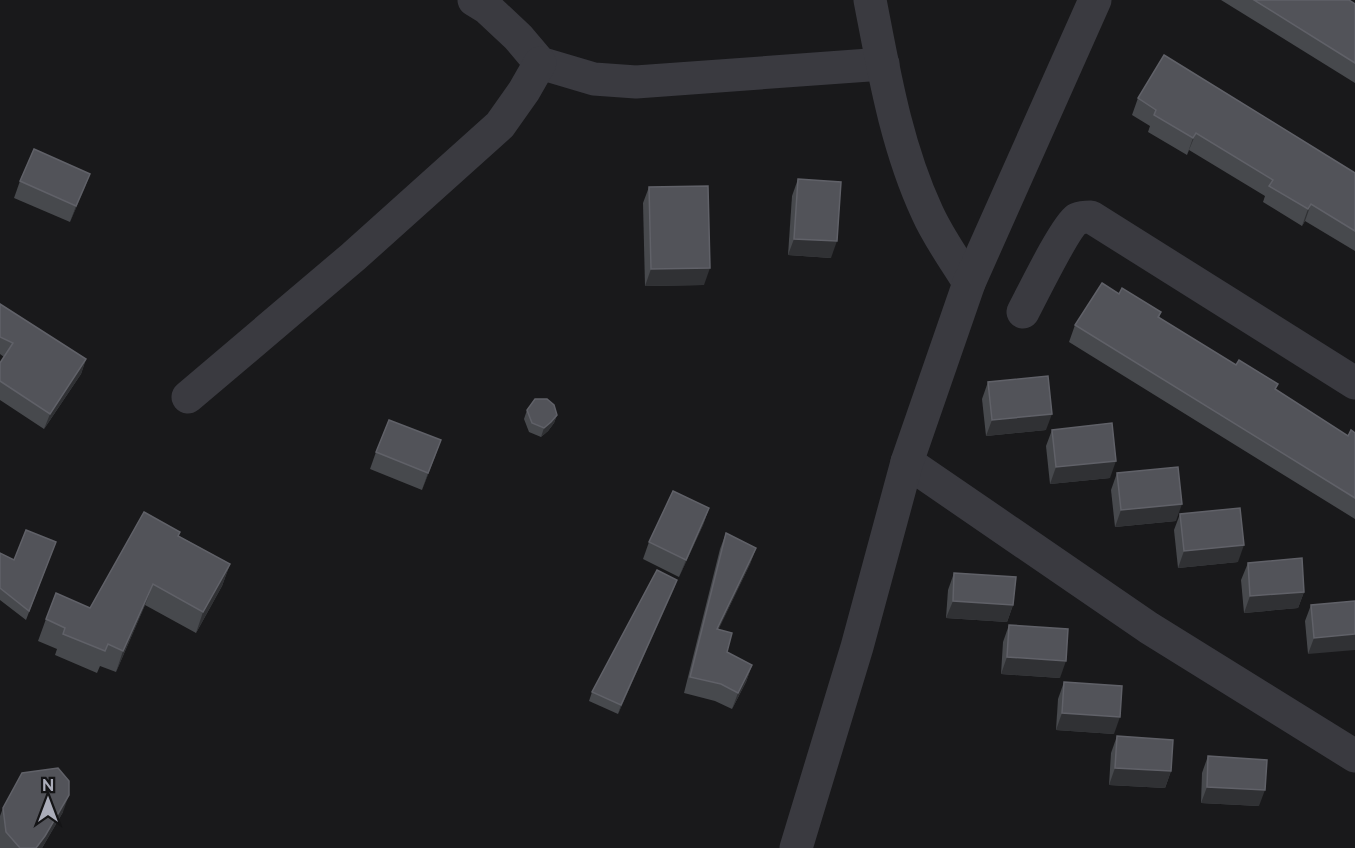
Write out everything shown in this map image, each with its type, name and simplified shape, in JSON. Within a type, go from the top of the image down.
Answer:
[{"type":"street","points":[[474,0],[487,8],[518,37],[540,63],[594,79],[636,82],[883,64]]},
{"type":"street","points":[[870,0],[890,101],[908,166],[927,214],[969,283]]},
{"type":"street","points":[[796,848],[857,647],[907,462],[969,283],[1095,0]]},
{"type":"street","points":[[188,397],[353,257],[500,125],[540,63]]},
{"type":"street","points":[[1023,312],[1060,242],[1076,220],[1091,217],[1355,383]]},
{"type":"street","points":[[907,462],[1149,628],[1355,756]]},
{"type":"building","points":[[1254,0],[1349,0],[1355,4],[1355,63]]},
{"type":"building","points":[[1164,55],[1355,173],[1355,231],[1311,204],[1308,209],[1269,186],[1273,180],[1196,133],[1193,138],[1154,115],[1156,110],[1138,98]]},
{"type":"building","points":[[34,149],[90,174],[76,206],[20,181]]},
{"type":"building","points":[[798,179],[841,182],[837,241],[794,239]]},
{"type":"building","points":[[708,186],[710,268],[651,269],[649,187]]},
{"type":"building","points":[[1102,283],[1119,294],[1122,288],[1161,312],[1158,317],[1236,365],[1239,360],[1278,384],[1275,389],[1348,436],[1351,430],[1355,433],[1355,498],[1075,325]]},
{"type":"building","points":[[0,304],[86,359],[50,414],[0,381],[0,363],[13,343],[0,337]]},
{"type":"building","points":[[1048,376],[1052,414],[992,420],[988,382]]},
{"type":"building","points":[[535,399],[547,399],[554,405],[557,415],[544,428],[532,423],[527,410]]},
{"type":"building","points":[[389,420],[441,440],[428,473],[376,452]]},
{"type":"building","points":[[1112,423],[1116,461],[1056,467],[1052,430]]},
{"type":"building","points":[[1178,467],[1182,504],[1121,510],[1117,473]]},
{"type":"building","points":[[673,491],[709,508],[686,560],[649,542]]},
{"type":"building","points":[[1240,508],[1244,545],[1184,551],[1180,514]]},
{"type":"building","points":[[144,512],[180,532],[178,536],[230,564],[203,612],[153,584],[123,651],[108,644],[105,651],[63,634],[65,628],[46,619],[56,593],[90,608]]},
{"type":"building","points":[[26,530],[56,542],[29,611],[0,588],[0,553],[14,560]]},
{"type":"building","points":[[726,533],[756,548],[717,629],[732,633],[727,652],[752,665],[738,693],[721,684],[690,677]]},
{"type":"building","points":[[1302,558],[1304,592],[1250,596],[1248,563]]},
{"type":"building","points":[[657,570],[677,580],[621,705],[592,692]]},
{"type":"building","points":[[954,573],[1016,577],[1013,605],[953,601]]},
{"type":"building","points":[[1355,601],[1355,634],[1314,638],[1311,605]]},
{"type":"building","points":[[1009,625],[1068,629],[1066,661],[1007,657]]},
{"type":"building","points":[[1064,682],[1122,686],[1120,717],[1062,713]]},
{"type":"building","points":[[1117,736],[1173,740],[1171,771],[1115,768]]},
{"type":"building","points":[[1208,756],[1267,760],[1265,790],[1207,787]]},
{"type":"building","points":[[58,768],[69,781],[69,795],[36,848],[20,848],[6,832],[3,808],[22,773]]}]
